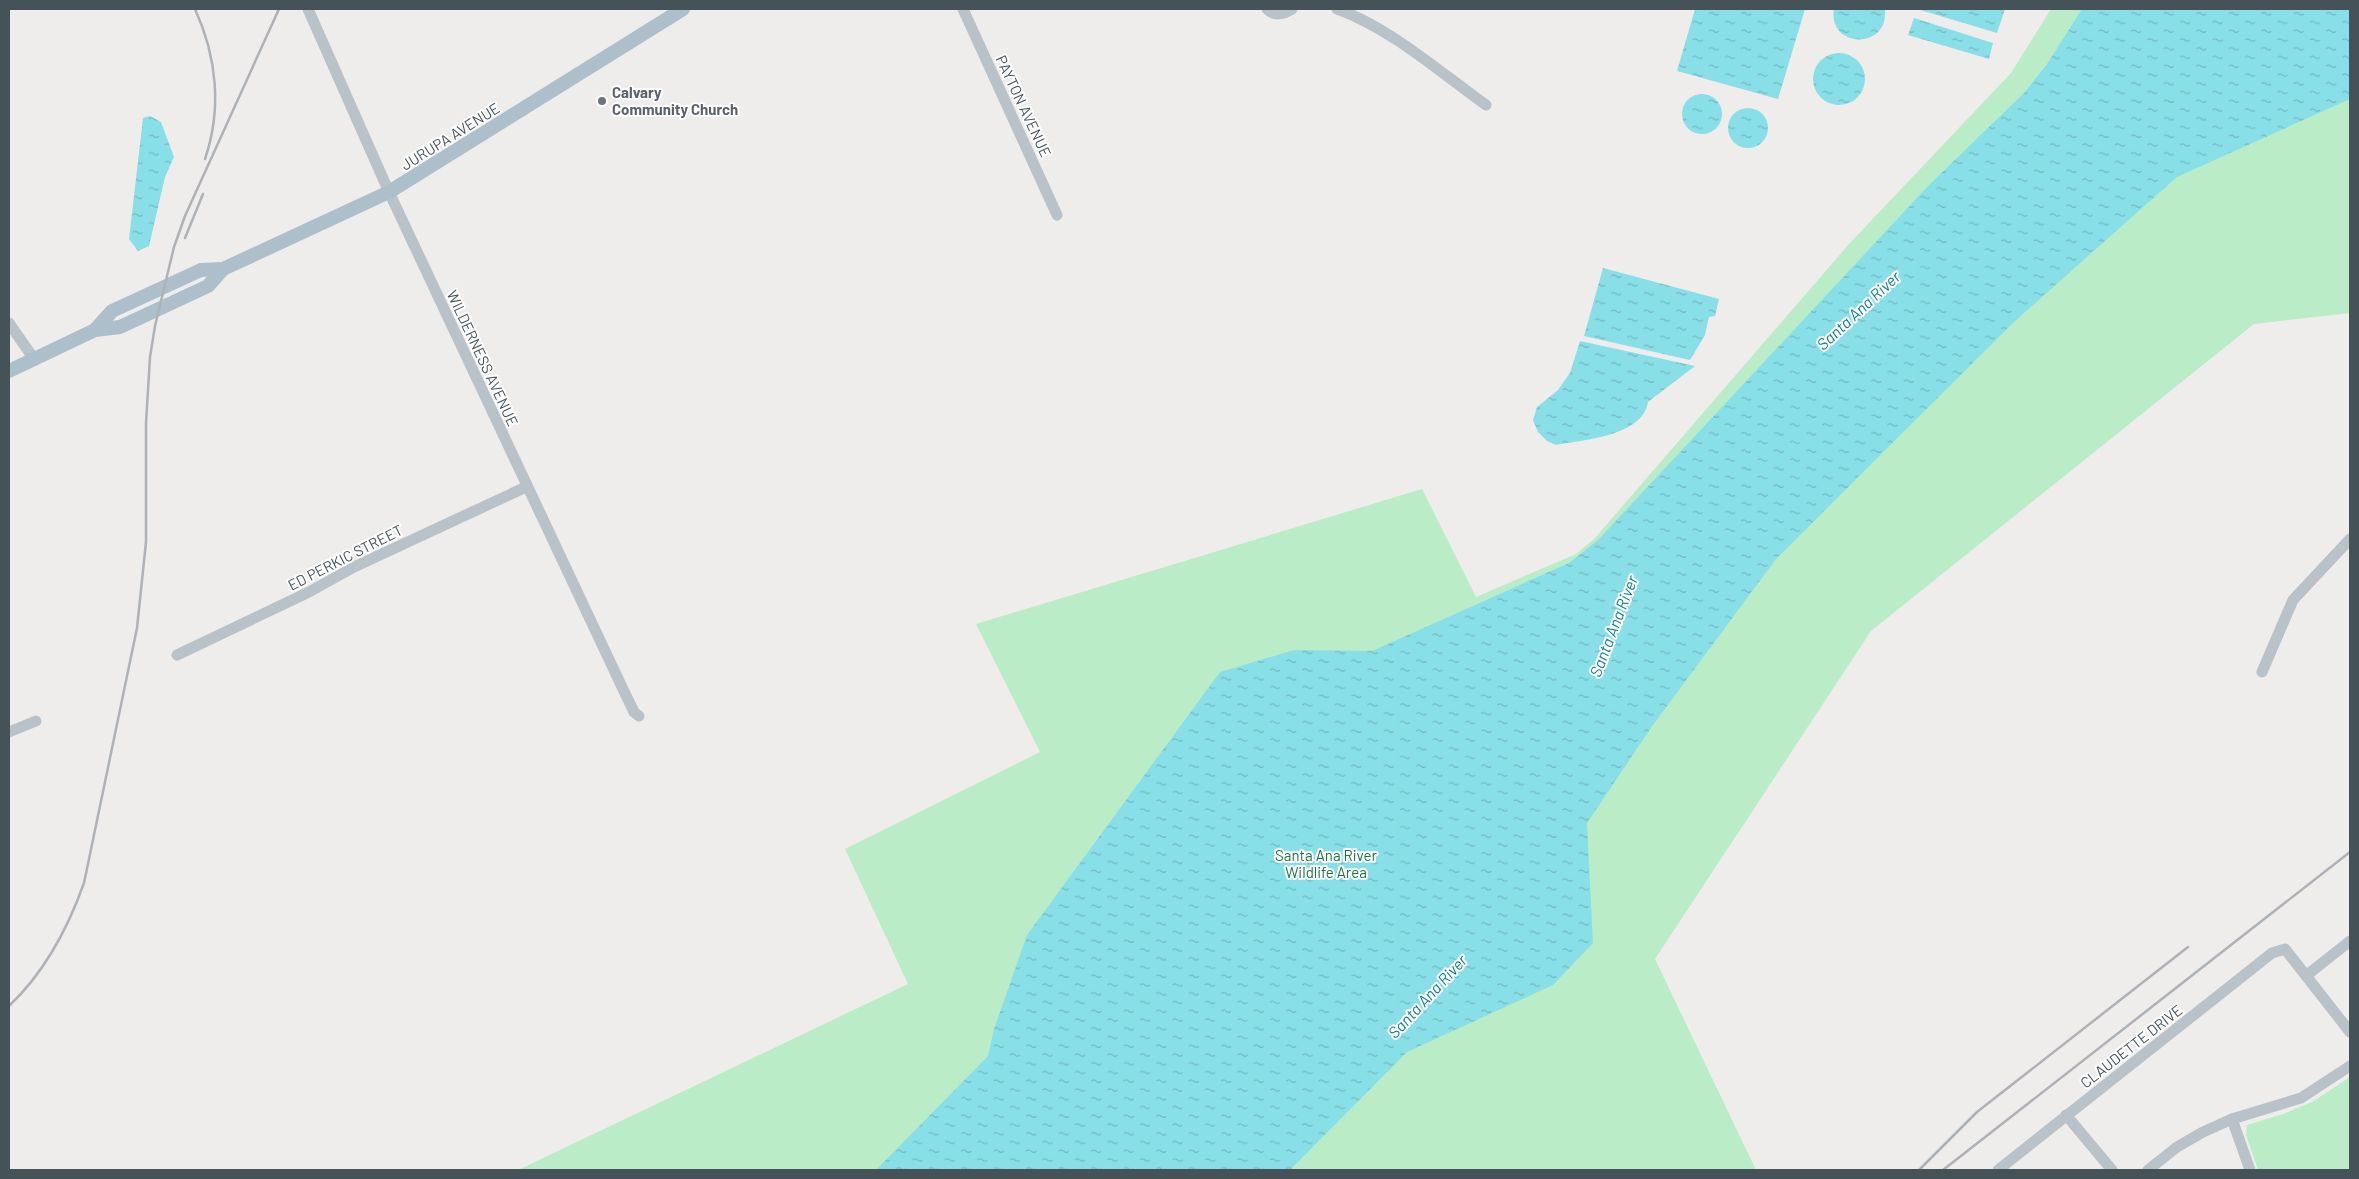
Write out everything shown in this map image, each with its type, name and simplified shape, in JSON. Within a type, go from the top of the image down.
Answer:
[{"type":"main road","name":"JURUPA AVENUE","points":[[9,372],[95,330],[112,311],[201,270],[223,270],[389,192],[683,9]]},
{"type":"street","name":"WILDERNESS AVENUE","points":[[308,9],[389,192],[526,486],[634,712],[639,716]]},
{"type":"street","name":"PAYTON AVENUE","points":[[963,9],[1057,215]]},
{"type":"street","points":[[1267,9],[1273,14],[1279,14],[1292,9]]},
{"type":"street","points":[[1338,9],[1352,14],[1384,31],[1486,105]]},
{"type":"street","points":[[9,323],[34,359]]},
{"type":"street","name":"ED PERKIC STREET","points":[[177,655],[308,592],[354,567],[526,486]]},
{"type":"street","points":[[2262,672],[2293,600],[2350,538]]},
{"type":"street","points":[[9,732],[36,721]]},
{"type":"street","points":[[2350,941],[2307,975],[2350,1032]]},
{"type":"street","name":"CLAUDETTE DRIVE","points":[[1998,1170],[2272,953],[2286,949],[2307,975]]},
{"type":"street","points":[[2148,1170],[2176,1147],[2203,1132],[2232,1119],[2301,1098],[2350,1066]]},
{"type":"street","points":[[2066,1115],[2112,1170]]},
{"type":"street","points":[[2232,1119],[2250,1170]]},
{"type":"green space","name":"Santa Ana River Wildlife Area","points":[[2051,9],[2350,9],[2350,313],[2254,324],[1871,631],[1655,959],[1756,1170],[518,1170],[908,984],[845,849],[1040,752],[976,624],[1422,489],[1476,597],[1576,554],[1595,538],[1849,244],[2011,73]]},
{"type":"green space","points":[[2350,1077],[2350,1170],[2258,1170],[2246,1135],[2247,1125],[2283,1114],[2312,1102]]},
{"type":"water","points":[[1695,9],[1805,9],[1778,99],[1677,71]]},
{"type":"water","points":[[1834,9],[1885,9],[1884,23],[1878,32],[1869,38],[1858,39],[1848,37],[1840,31],[1834,22]]},
{"type":"water","points":[[1917,9],[2005,9],[1997,33]]},
{"type":"water","name":"Santa Ana River","points":[[2082,9],[2350,9],[2350,99],[2177,177],[2015,321],[1776,559],[1653,725],[1587,823],[1593,943],[1553,985],[1407,1052],[1290,1170],[876,1170],[988,1056],[994,1029],[1027,935],[1220,672],[1294,650],[1372,651],[1569,563],[1598,540],[1928,186],[2024,93],[2047,64]]},
{"type":"water","points":[[1914,18],[1993,43],[1989,59],[1908,35]]},
{"type":"water","points":[[1839,53],[1853,57],[1861,65],[1865,79],[1861,93],[1853,101],[1839,105],[1825,101],[1817,93],[1813,79],[1817,65],[1825,57]]},
{"type":"water","points":[[1702,94],[1713,97],[1719,103],[1722,114],[1719,125],[1713,131],[1702,134],[1691,131],[1685,125],[1682,114],[1685,103],[1691,97]]},
{"type":"water","points":[[1744,108],[1752,108],[1759,111],[1765,117],[1768,128],[1765,139],[1759,145],[1752,148],[1744,148],[1737,145],[1731,139],[1728,132],[1728,124],[1731,117],[1737,111]]},
{"type":"water","points":[[150,116],[161,122],[174,157],[165,177],[149,246],[138,251],[129,239],[143,118]]},
{"type":"water","points":[[1603,268],[1719,299],[1715,316],[1709,317],[1705,335],[1690,360],[1584,336]]},
{"type":"water","points":[[1580,341],[1695,366],[1648,402],[1644,413],[1624,429],[1596,438],[1556,445],[1547,441],[1538,432],[1533,420],[1537,407],[1558,390],[1570,373]]},
{"type":"railway","points":[[195,9],[208,46],[215,83],[214,121],[205,159]]},
{"type":"railway","points":[[9,1006],[34,979],[54,949],[71,916],[84,883],[137,628],[146,542],[146,423],[150,357],[155,326],[174,247],[185,216],[279,9]]},
{"type":"railway","points":[[185,238],[203,194]]},
{"type":"railway","points":[[1943,1170],[2350,852]]},
{"type":"railway","points":[[1919,1170],[1977,1112],[2188,947]]},
{"type":"place","name":"Calvary Community Church","points":[[602,101]]}]
